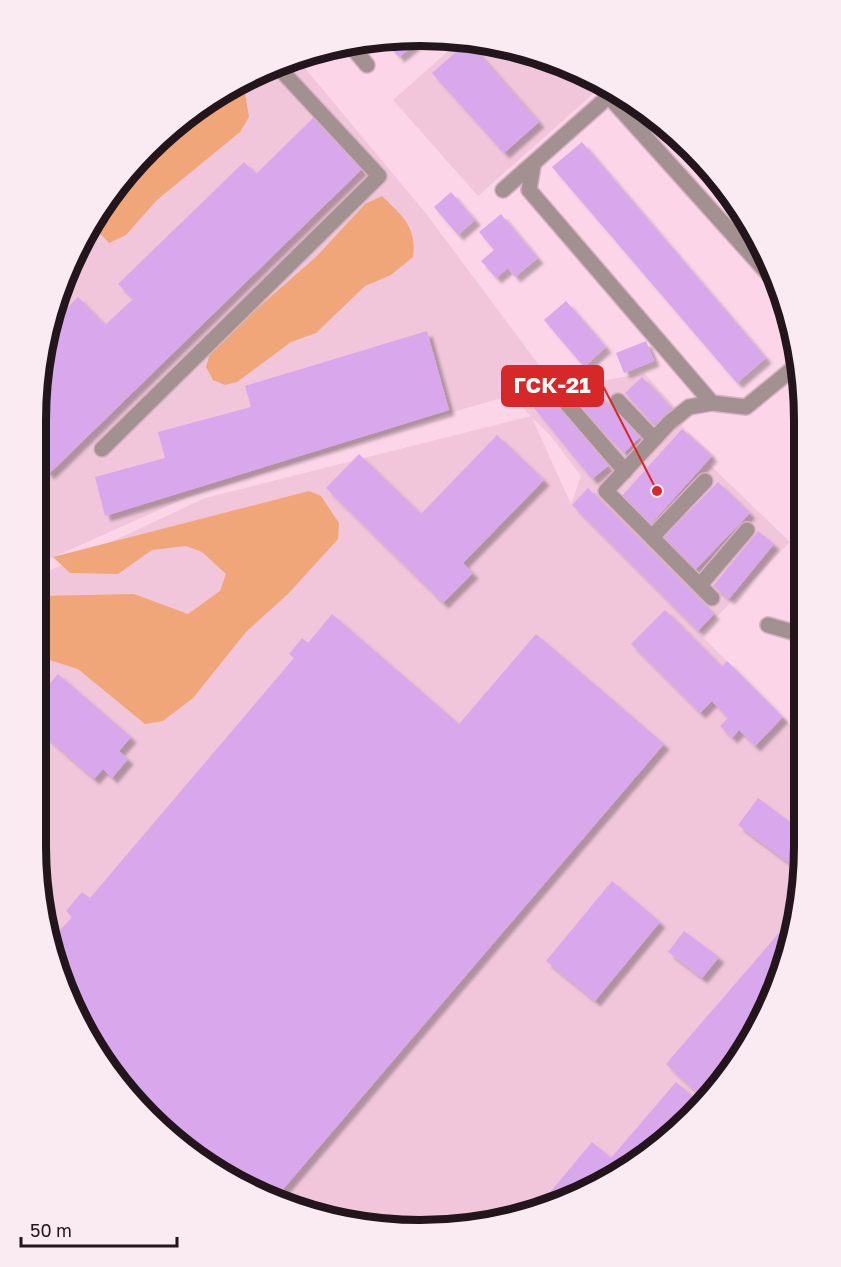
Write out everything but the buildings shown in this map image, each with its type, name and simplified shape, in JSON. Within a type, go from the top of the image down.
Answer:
[{"type":"street","points":[[357,53],[367,65]]},
{"type":"street","points":[[102,449],[379,176],[283,73]]},
{"type":"street","points":[[503,190],[533,166],[605,96]]},
{"type":"street","points":[[612,100],[761,265]]},
{"type":"street","points":[[533,166],[530,190],[712,403]]},
{"type":"street","points":[[712,598],[606,491],[654,439],[689,406],[712,403],[746,407],[791,370]]},
{"type":"street","points":[[563,399],[625,471]]},
{"type":"street","points":[[618,401],[654,439]]},
{"type":"street","points":[[652,537],[705,480]]},
{"type":"street","points":[[700,585],[747,530]]},
{"type":"street","points":[[768,625],[794,632]]},
{"type":"shaded area","points":[[452,48],[493,54],[541,66],[584,84],[593,94],[478,196],[393,100]]},
{"type":"shaded area","points":[[303,65],[428,216],[553,384],[463,409],[188,497],[47,560],[47,396],[59,324],[66,300],[85,255],[110,213],[139,174],[174,139],[213,110],[255,85]]},
{"type":"shaded area","points":[[245,91],[249,117],[240,132],[157,200],[126,235],[109,243],[98,231],[139,174],[174,139],[193,124]]},
{"type":"shaded area","points":[[382,196],[402,216],[410,229],[414,246],[413,257],[391,275],[365,286],[316,333],[291,342],[237,382],[225,385],[213,380],[206,367],[211,349],[316,257],[365,204]]},
{"type":"shaded area","points":[[644,373],[687,420],[682,426],[716,457],[710,465],[790,542],[700,634],[794,729],[794,871],[782,943],[775,967],[756,1012],[717,1074],[702,1093],[667,1128],[607,1170],[586,1182],[541,1201],[469,1217],[445,1220],[396,1220],[324,1208],[300,1201],[255,1182],[213,1157],[174,1128],[139,1093],[124,1074],[97,1033],[75,990],[59,943],[47,871],[47,572],[205,498],[531,416],[520,405],[548,391]],"holes":[[[532,418],[549,434],[581,476],[571,504]]]},
{"type":"shaded area","points":[[309,491],[321,496],[339,523],[338,539],[288,594],[246,632],[193,698],[163,721],[145,724],[78,669],[47,659],[47,596],[134,594],[188,614],[220,591],[226,574],[202,552],[186,546],[152,550],[118,574],[70,573],[53,557]]},
{"type":"place","name":"ГСК-21","points":[[657,491]]}]
